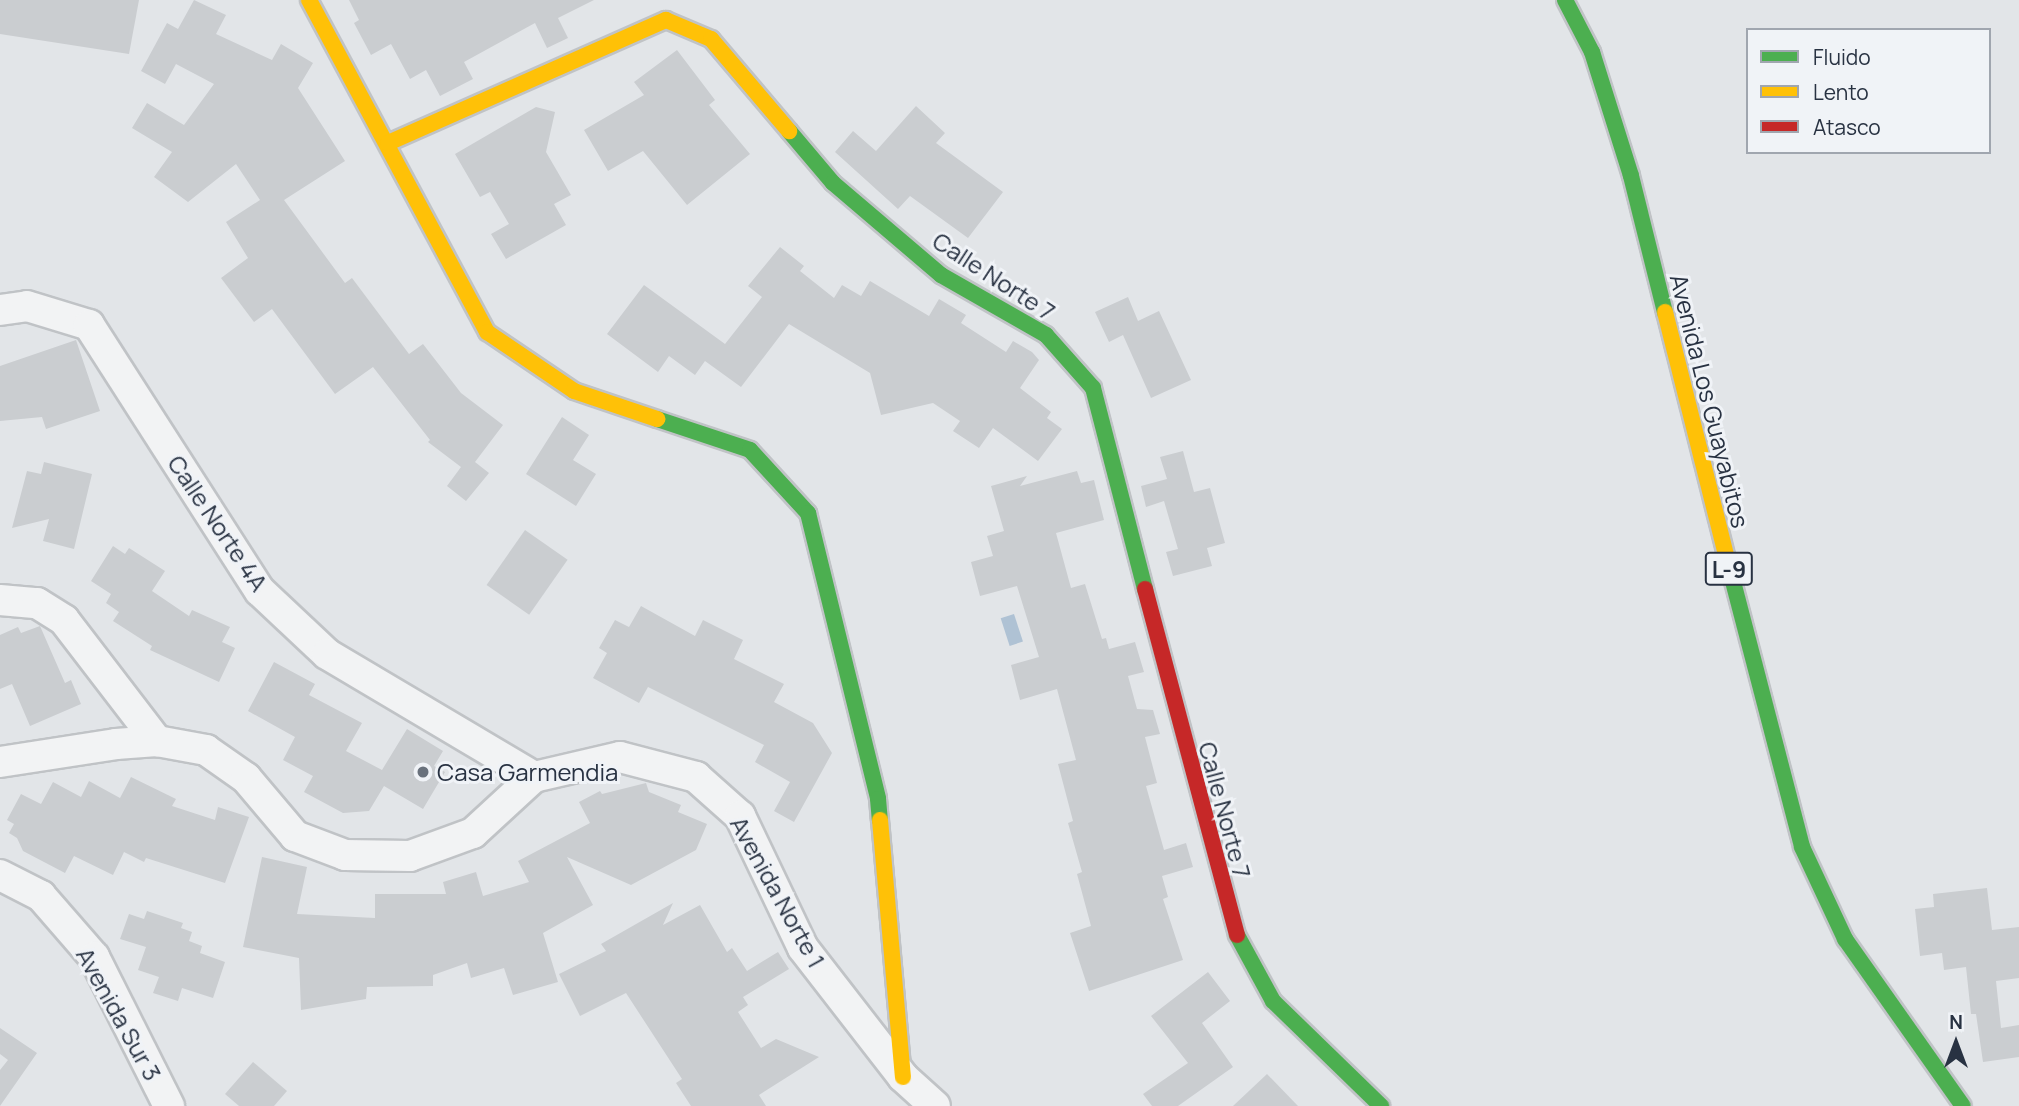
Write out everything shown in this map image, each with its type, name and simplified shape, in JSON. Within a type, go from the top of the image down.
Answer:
[{"type":"street","points":[[309,0],[487,332],[574,391],[750,450],[808,513],[878,799],[903,1077]]},
{"type":"street","name":"Avenida Los Guayabitos","points":[[1565,0],[1592,52],[1631,176],[1769,727],[1802,847],[1845,939],[1963,1106]]},
{"type":"street","name":"Calle Norte 7","points":[[388,143],[666,20],[711,39],[833,183],[941,275],[1046,335],[1093,388],[1232,927],[1273,1001],[1373,1095],[1381,1106]]},
{"type":"street","name":"Calle Norte 4A","points":[[0,310],[27,306],[89,325],[260,592],[327,654],[534,777]]},
{"type":"street","points":[[0,600],[37,603],[64,620],[156,741]]},
{"type":"street","points":[[0,762],[116,744],[156,741],[206,750],[246,778],[295,836],[345,855],[410,856],[473,833],[534,777]]},
{"type":"street","name":"Avenida Norte 1","points":[[534,777],[620,757],[696,777],[740,816],[803,948],[903,1077],[935,1106]]},
{"type":"street","name":"Avenida Sur 3","points":[[0,875],[41,895],[94,957],[169,1106]]},
{"type":"water","points":[[1014,614],[1023,642],[1010,646],[1001,618]]},
{"type":"building","points":[[0,0],[139,0],[129,54],[0,34]]},
{"type":"building","points":[[194,0],[226,15],[216,34],[272,60],[281,44],[313,63],[298,88],[345,161],[284,200],[345,283],[352,278],[409,354],[423,344],[461,393],[503,425],[475,462],[489,473],[466,501],[447,486],[461,467],[428,442],[430,440],[373,367],[335,394],[272,309],[254,322],[221,278],[248,258],[226,222],[260,200],[236,164],[188,202],[154,177],[172,152],[132,128],[147,103],[184,125],[214,84],[176,64],[165,84],[141,71],[167,23],[178,29]]},
{"type":"building","points":[[349,0],[594,0],[558,18],[568,38],[547,48],[535,23],[464,62],[473,79],[440,96],[426,70],[410,79],[391,44],[371,55],[354,23],[359,20]]},
{"type":"building","points":[[677,50],[715,100],[709,105],[750,154],[687,205],[643,151],[608,171],[584,130],[644,95],[634,82]]},
{"type":"building","points":[[916,106],[945,133],[936,143],[1003,192],[968,238],[910,196],[898,209],[835,152],[853,131],[876,151]]},
{"type":"building","points":[[536,107],[555,112],[546,152],[571,195],[554,204],[566,225],[506,259],[491,234],[509,224],[490,192],[480,197],[455,154]]},
{"type":"building","points":[[780,247],[804,266],[800,271],[834,298],[842,285],[861,296],[870,281],[929,316],[939,299],[966,315],[961,323],[1006,352],[1013,341],[1032,352],[1039,360],[1020,388],[1051,412],[1047,418],[1062,429],[1038,461],[993,428],[979,448],[953,431],[960,421],[933,403],[881,415],[870,373],[789,324],[741,387],[705,361],[695,375],[669,356],[658,372],[607,334],[644,285],[725,344],[762,297],[748,286]]},
{"type":"building","points":[[1128,297],[1138,321],[1159,311],[1191,380],[1151,398],[1123,335],[1109,342],[1095,312]]},
{"type":"building","points":[[76,340],[100,411],[46,429],[42,417],[0,421],[0,366]]},
{"type":"building","points":[[562,417],[589,435],[573,460],[596,474],[576,506],[526,474]]},
{"type":"building","points":[[1183,451],[1194,492],[1210,488],[1225,543],[1207,548],[1212,566],[1173,576],[1166,552],[1178,549],[1164,501],[1146,507],[1141,486],[1167,479],[1160,457]]},
{"type":"building","points":[[44,462],[92,474],[74,549],[43,541],[49,519],[12,528],[27,471],[41,474]]},
{"type":"building","points":[[1077,471],[1081,483],[1094,480],[1104,520],[1056,533],[1071,588],[1085,584],[1102,639],[1106,638],[1109,649],[1135,642],[1144,672],[1128,676],[1137,709],[1153,710],[1160,734],[1145,737],[1157,783],[1146,786],[1164,850],[1186,843],[1193,867],[1162,876],[1168,897],[1163,899],[1183,960],[1089,991],[1070,933],[1091,926],[1077,874],[1082,872],[1068,823],[1073,821],[1058,764],[1076,760],[1057,689],[1020,700],[1011,665],[1039,657],[1017,586],[980,596],[971,562],[993,556],[987,536],[1004,531],[991,486],[1027,476],[1020,486]]},
{"type":"building","points":[[525,530],[568,560],[529,615],[487,585]]},
{"type":"building","points":[[113,546],[125,554],[129,548],[165,571],[152,591],[189,616],[192,610],[230,627],[222,642],[235,648],[219,682],[150,650],[152,646],[113,621],[119,612],[106,603],[111,594],[91,581]]},
{"type":"building","points":[[641,606],[695,636],[703,620],[743,640],[734,659],[784,684],[774,702],[813,723],[832,753],[794,822],[774,811],[790,782],[755,762],[764,745],[648,687],[639,703],[593,678],[607,653],[599,648],[615,620],[629,627]]},
{"type":"building","points":[[40,626],[65,683],[71,680],[81,704],[30,726],[12,684],[0,689],[0,635],[18,627],[21,633]]},
{"type":"building","points":[[274,662],[315,684],[309,695],[362,723],[346,751],[382,770],[407,729],[443,751],[434,766],[445,772],[423,809],[384,786],[369,811],[343,813],[304,792],[313,776],[283,760],[295,737],[248,711]]},
{"type":"building","points":[[131,777],[176,799],[172,806],[215,820],[218,807],[249,817],[225,883],[146,858],[144,862],[124,852],[113,875],[74,856],[65,873],[23,851],[17,838],[9,833],[14,824],[7,820],[21,794],[41,804],[53,782],[81,797],[89,781],[120,798]]},
{"type":"building","points":[[646,783],[649,792],[681,805],[678,812],[707,824],[696,850],[631,885],[567,857],[593,905],[543,933],[558,982],[513,995],[504,968],[471,978],[467,963],[433,975],[433,986],[367,987],[366,999],[301,1010],[299,958],[243,947],[262,857],[307,867],[297,914],[375,918],[375,894],[446,894],[443,882],[476,872],[483,896],[529,882],[518,861],[590,823],[579,802],[600,791],[602,794]]},
{"type":"building","points":[[1987,888],[1992,930],[2019,927],[2019,978],[1996,981],[2001,1028],[2019,1025],[2019,1057],[1983,1062],[1976,1014],[1971,1014],[1966,967],[1944,970],[1942,953],[1920,956],[1915,909],[1934,907],[1933,894]]},
{"type":"building","points":[[673,903],[663,925],[700,905],[727,952],[732,948],[747,971],[778,952],[789,969],[743,997],[748,1005],[738,1012],[761,1048],[776,1039],[819,1057],[759,1095],[766,1106],[691,1106],[676,1083],[682,1079],[626,993],[580,1016],[559,974],[606,951],[601,944]]},
{"type":"building","points":[[147,911],[183,923],[181,928],[192,932],[189,941],[202,946],[200,953],[225,962],[213,998],[182,988],[178,1001],[153,993],[159,977],[138,970],[146,947],[120,939],[129,914],[144,919]]},
{"type":"building","points":[[1208,972],[1230,1001],[1202,1023],[1233,1067],[1178,1106],[1152,1106],[1143,1094],[1188,1063],[1151,1016]]},
{"type":"building","points":[[0,1028],[37,1053],[0,1106],[0,1070],[8,1060],[0,1054]]},
{"type":"building","points":[[253,1062],[287,1091],[274,1106],[239,1106],[225,1094]]},
{"type":"building","points":[[1267,1074],[1298,1106],[1233,1106]]},
{"type":"traffic: fast","points":[[1565,0],[1592,52],[1631,176],[1665,312]]},
{"type":"traffic: fast","points":[[789,131],[833,183],[941,275],[1046,335],[1093,388],[1145,589]]},
{"type":"traffic: fast","points":[[657,419],[750,450],[808,513],[878,799],[880,820]]},
{"type":"traffic: fast","points":[[1730,570],[1802,847],[1845,939],[1963,1106]]},
{"type":"traffic: fast","points":[[1237,935],[1273,1001],[1381,1106]]},
{"type":"traffic: slow","points":[[309,0],[487,332],[574,391],[657,419]]},
{"type":"traffic: slow","points":[[388,143],[666,20],[711,39],[789,131]]},
{"type":"traffic: slow","points":[[1665,312],[1730,570]]},
{"type":"traffic: slow","points":[[880,820],[903,1077]]},
{"type":"traffic: jam","points":[[1145,589],[1237,935]]},
{"type":"place","name":"Casa Garmendia","points":[[423,772]]}]
